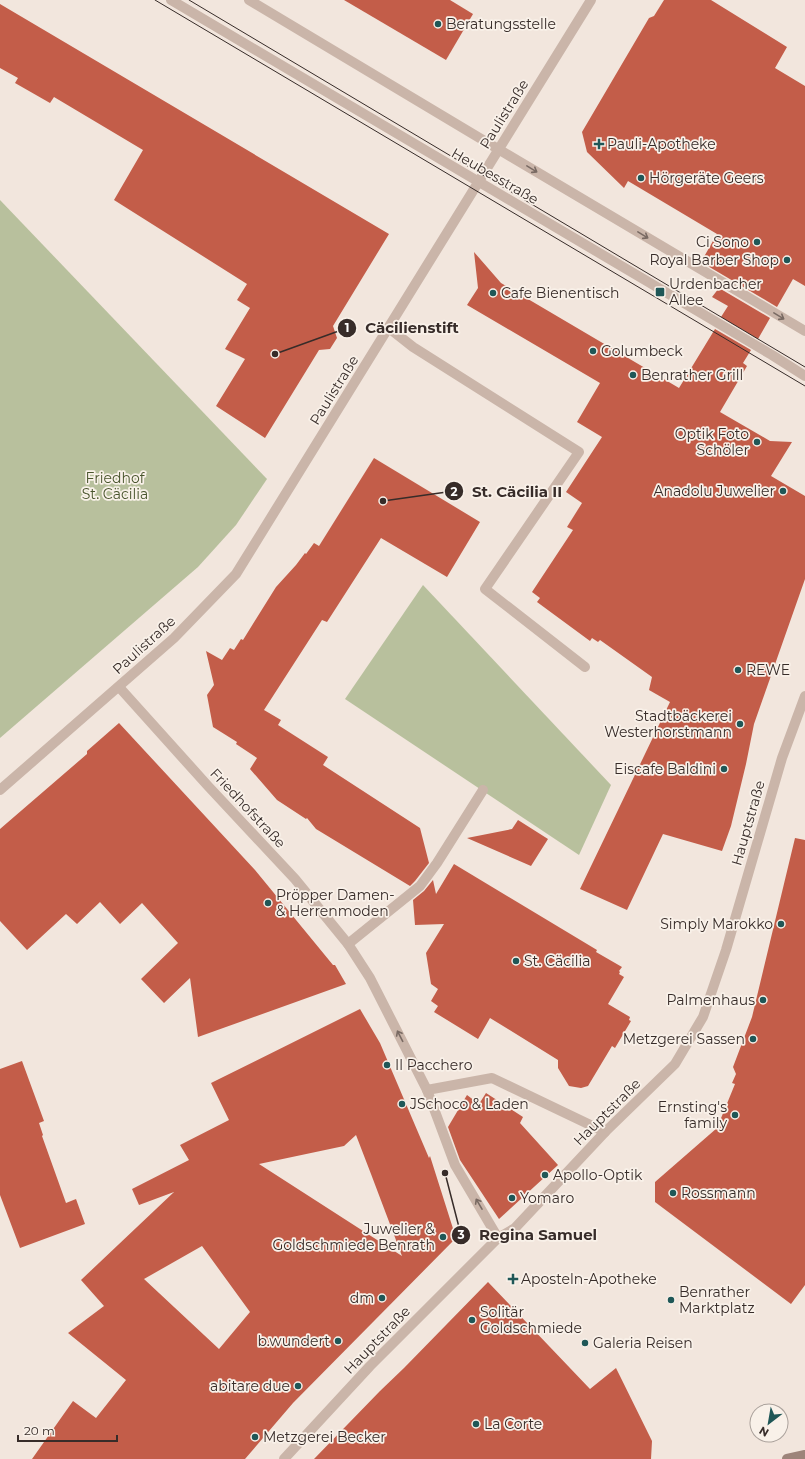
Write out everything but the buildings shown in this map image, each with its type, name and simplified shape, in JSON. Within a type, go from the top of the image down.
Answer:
[{"type":"street","name":"Heubesstraße","points":[[171,0],[752,343],[805,376]]},
{"type":"street","name":"Heubesstraße","points":[[249,0],[805,331]]},
{"type":"street","name":"Paulistraße","points":[[120,687],[174,638],[236,574],[591,0]]},
{"type":"street","points":[[389,328],[413,347],[579,452],[485,589],[585,667]]},
{"type":"street","points":[[0,790],[120,687]]},
{"type":"street","name":"Friedhofstraße","points":[[120,687],[295,879],[348,944],[370,978],[427,1090],[455,1165],[498,1238]]},
{"type":"street","name":"Hauptstraße","points":[[284,1459],[370,1366],[498,1238],[515,1228],[605,1132],[675,1064],[704,1017],[726,950],[782,758],[805,696]]},
{"type":"street","points":[[348,944],[420,886],[437,863],[483,790]]},
{"type":"street","points":[[427,1090],[492,1078],[605,1132]]},
{"type":"street","points":[[787,1459],[805,1454]]},
{"type":"green space","name":"Friedhof St. Cäcilia","points":[[0,200],[267,479],[236,525],[198,567],[0,738]]},
{"type":"green space","points":[[423,585],[611,785],[579,855],[345,699]]},
{"type":"tram line","points":[[155,0],[805,386]]},
{"type":"tram line","points":[[189,0],[805,367]]},
{"type":"place","name":"Beratungsstelle","points":[[438,24]]},
{"type":"place","name":"Pauli-Apotheke","points":[[599,144]]},
{"type":"place","name":"Hörgeräte Geers","points":[[641,178]]},
{"type":"place","name":"Ci Sono","points":[[757,242]]},
{"type":"place","name":"Royal Barber Shop","points":[[787,260]]},
{"type":"place","name":"Urdenbacher Allee","points":[[660,292]]},
{"type":"place","name":"Cafe Bienentisch","points":[[493,293]]},
{"type":"place","name":"Golumbeck","points":[[593,351]]},
{"type":"place","name":"Cäcilienstift","points":[[275,354]]},
{"type":"place","name":"Benrather Grill","points":[[633,375]]},
{"type":"place","name":"Optik Foto Schöler","points":[[757,442]]},
{"type":"place","name":"Anadolu Juwelier","points":[[783,491]]},
{"type":"place","name":"St. Cäcilia II","points":[[383,501]]},
{"type":"place","name":"REWE","points":[[738,670]]},
{"type":"place","name":"Stadtbäckerei Westerhorstmann","points":[[740,724]]},
{"type":"place","name":"Eiscafe Baldini","points":[[724,769]]},
{"type":"place","name":"Pröpper Damen- & Herrenmoden","points":[[268,903]]},
{"type":"place","name":"Simply Marokko","points":[[781,924]]},
{"type":"place","name":"St. Cäcilia","points":[[516,961]]},
{"type":"place","name":"Palmenhaus","points":[[763,1000]]},
{"type":"place","name":"Metzgerei Sassen","points":[[753,1039]]},
{"type":"place","name":"Il Pacchero","points":[[387,1065]]},
{"type":"place","name":"JSchoco & Laden","points":[[402,1104]]},
{"type":"place","name":"Ernsting's family","points":[[735,1115]]},
{"type":"place","name":"Regina Samuel","points":[[445,1173]]},
{"type":"place","name":"Apollo-Optik","points":[[545,1175]]},
{"type":"place","name":"Rossmann","points":[[673,1193]]},
{"type":"place","name":"Yomaro","points":[[512,1198]]},
{"type":"place","name":"Juwelier & Goldschmiede Benrath","points":[[443,1237]]},
{"type":"place","name":"Aposteln-Apotheke","points":[[513,1279]]},
{"type":"place","name":"dm","points":[[382,1298]]},
{"type":"place","name":"Benrather Marktplatz","points":[[671,1300]]},
{"type":"place","name":"Solitär Goldschmiede","points":[[472,1320]]},
{"type":"place","name":"b.wundert","points":[[338,1341]]},
{"type":"place","name":"Galeria Reisen","points":[[585,1343]]},
{"type":"place","name":"abitare due","points":[[298,1386]]},
{"type":"place","name":"La Corte","points":[[476,1424]]},
{"type":"place","name":"Metzgerei Becker","points":[[255,1437]]}]
